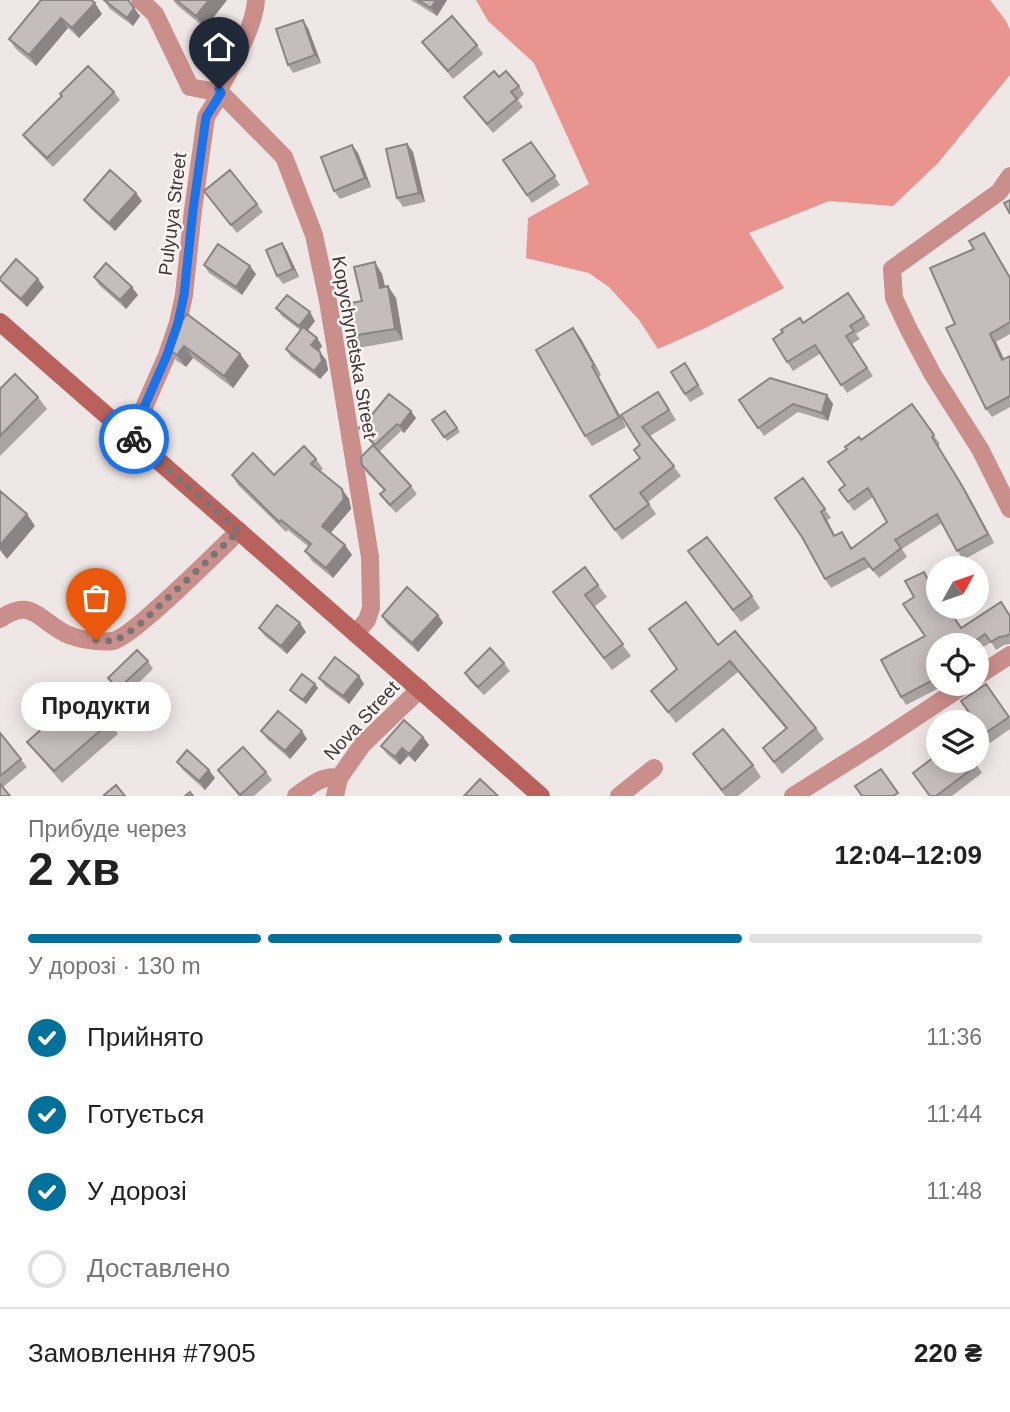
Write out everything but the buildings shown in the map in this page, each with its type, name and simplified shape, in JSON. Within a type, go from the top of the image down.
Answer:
[{"type":"main road","points":[[0,322],[541,796]]},
{"type":"street","points":[[140,0],[155,15],[191,87],[221,93]]},
{"type":"street","name":"Pulyuya Street","points":[[131,437],[178,323],[184,295],[206,117],[221,93],[219,89],[236,58],[256,9],[256,0]]},
{"type":"street","name":"Kopychynetska Street","points":[[221,93],[284,157],[314,235],[328,301],[370,556],[372,608],[367,620],[356,633]]},
{"type":"street","points":[[1010,176],[999,192],[892,269],[894,298],[908,328],[933,375],[980,449],[1010,509]]},
{"type":"street","points":[[0,619],[9,613],[26,609],[37,613],[75,638],[115,641],[138,626],[239,531]]},
{"type":"street","points":[[989,669],[1010,655]]},
{"type":"street","name":"Nova Street","points":[[296,796],[325,777],[339,778],[362,745],[420,689]]},
{"type":"street","points":[[793,796],[948,696]]},
{"type":"street","points":[[619,796],[653,768]]},
{"type":"street","points":[[335,796],[339,778]]},
{"type":"shaded area","points":[[476,0],[990,0],[1010,30],[1010,75],[938,163],[893,206],[829,201],[749,233],[784,288],[658,349],[639,320],[609,287],[589,273],[526,258],[528,218],[589,184],[534,63],[488,21]]},
{"type":"way so far","points":[[96,640],[115,641],[138,626],[239,531],[134,439]]},
{"type":"place","name":"Продукти","points":[[96,640]]},
{"type":"route","points":[[134,439],[131,437],[178,323],[184,295],[206,117],[221,93],[219,89]]}]
